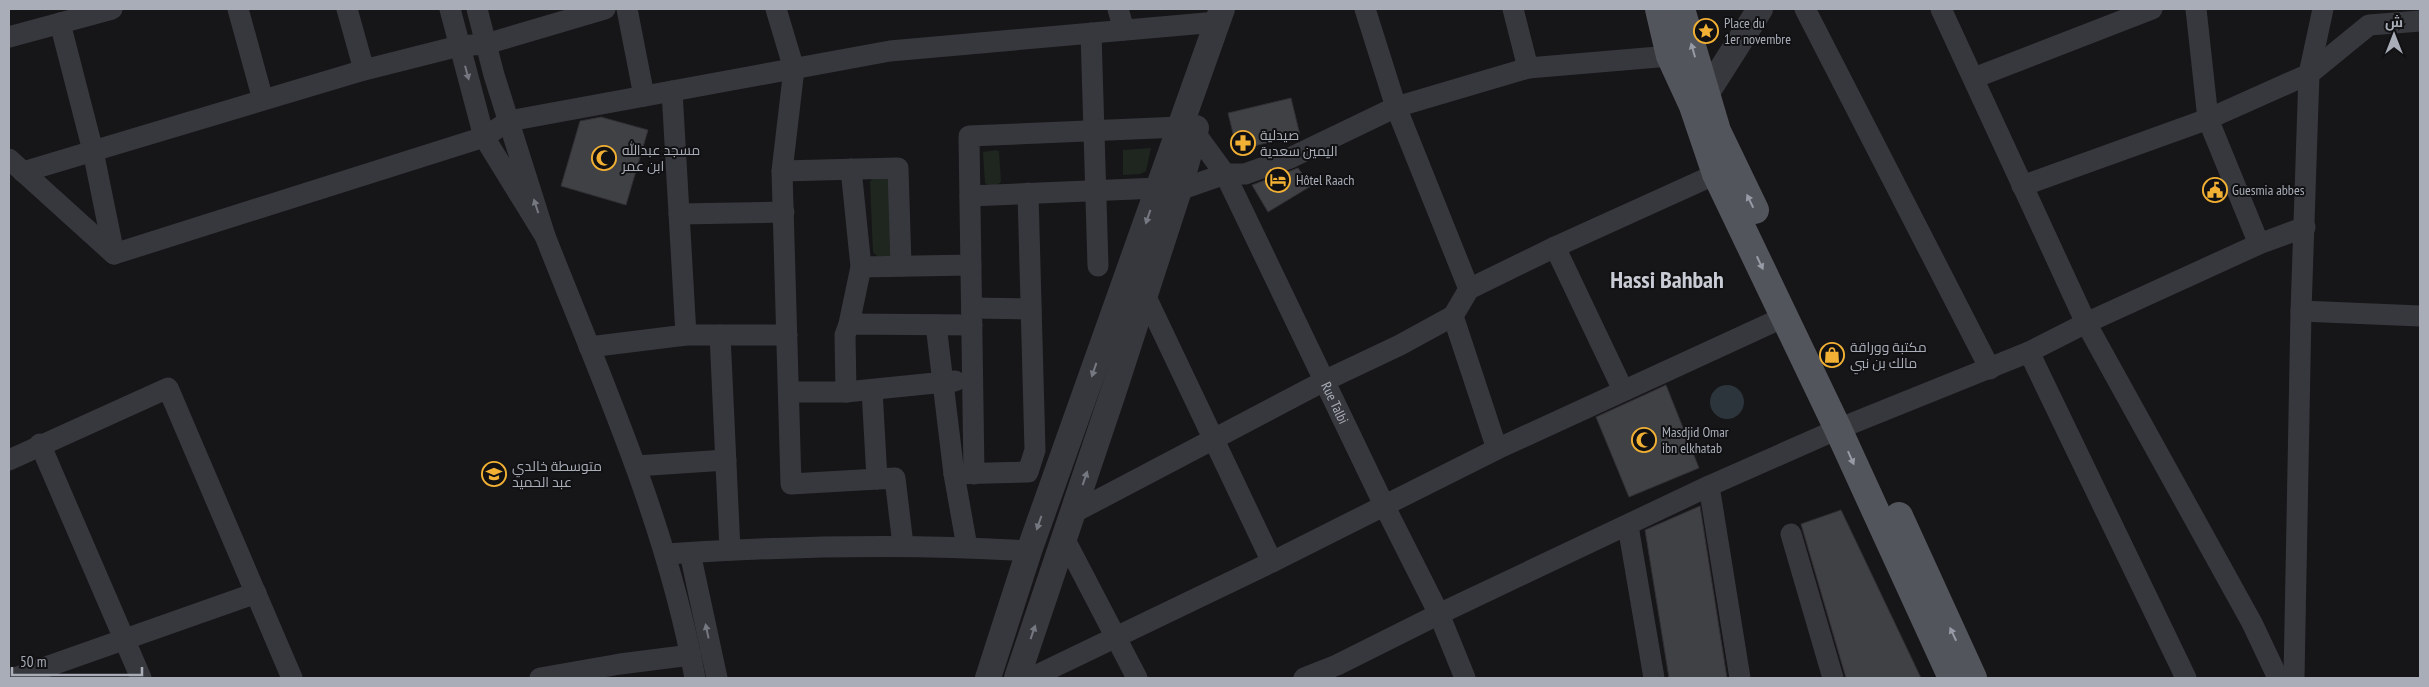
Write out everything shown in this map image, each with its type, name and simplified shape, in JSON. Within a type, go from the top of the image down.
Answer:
[{"type":"main road","points":[[1659,9],[1670,56],[1693,106],[1716,174],[1743,226],[1784,317],[1847,425],[1973,678]]},
{"type":"main road","points":[[1681,9],[1717,131],[1847,425],[1952,678]]},
{"type":"street","points":[[9,37],[112,9]]},
{"type":"street","points":[[238,9],[263,100]]},
{"type":"street","points":[[347,9],[364,70]]},
{"type":"street","points":[[450,9],[484,137],[545,236]]},
{"type":"street","points":[[477,9],[545,236],[636,466],[666,554],[695,678]]},
{"type":"street","points":[[16,166],[93,151],[364,70],[459,46],[486,44],[605,9]]},
{"type":"street","points":[[627,9],[644,96]]},
{"type":"street","points":[[776,9],[794,69],[782,171],[791,484],[895,478],[903,545]]},
{"type":"street","points":[[1118,9],[1124,30]]},
{"type":"street","points":[[1366,9],[1396,107],[1469,289]]},
{"type":"street","points":[[1513,9],[1528,68]]},
{"type":"street","points":[[1706,94],[1760,9]]},
{"type":"street","points":[[1804,9],[1990,368]]},
{"type":"street","points":[[1941,9],[2086,323],[2252,623],[2278,678]]},
{"type":"street","points":[[1974,78],[2152,9]]},
{"type":"street","points":[[2196,9],[2208,119],[2259,244]]},
{"type":"street","points":[[2294,678],[2301,311],[2309,74],[2323,9]]},
{"type":"street","points":[[114,254],[484,137],[509,121],[890,51],[1124,30],[1219,16],[1187,130],[1168,189],[1030,551],[988,678]]},
{"type":"street","points":[[2022,186],[2208,119],[2309,74],[2369,25],[2420,21]]},
{"type":"street","points":[[60,23],[93,151],[114,254]]},
{"type":"street","points":[[1091,33],[1098,266]]},
{"type":"street","points":[[970,196],[1095,190],[1168,189],[1225,174],[1245,174],[1290,158],[1396,107],[1528,68],[1670,56]]},
{"type":"street","points":[[672,91],[686,335]]},
{"type":"street","points":[[967,547],[964,474],[972,378],[969,136],[1094,131],[1187,130]]},
{"type":"street","name":"Rue Talbi","points":[[1187,130],[1225,174],[1384,505],[1439,614],[1466,678]]},
{"type":"street","points":[[16,166],[114,254]]},
{"type":"street","points":[[782,171],[898,168],[901,266]]},
{"type":"street","points":[[846,392],[845,335],[849,324],[860,267],[851,169]]},
{"type":"street","points":[[1073,513],[1324,381],[1400,346],[1453,316],[1469,289],[1555,247],[1716,174]]},
{"type":"street","points":[[1031,678],[1064,538],[1145,295],[1168,189]]},
{"type":"street","points":[[964,474],[1028,472],[1035,450],[1028,193]]},
{"type":"street","points":[[679,214],[784,212]]},
{"type":"street","points":[[1304,678],[1341,672],[1439,614],[1709,486],[1847,425],[2029,352],[2086,323],[2259,244],[2305,226]]},
{"type":"street","points":[[1555,247],[1623,390]]},
{"type":"street","points":[[860,267],[971,265]]},
{"type":"street","points":[[1145,295],[1272,562]]},
{"type":"street","points":[[849,324],[936,325],[972,316],[1031,308]]},
{"type":"street","points":[[2301,311],[2420,316]]},
{"type":"street","points":[[1453,316],[1497,449]]},
{"type":"street","points":[[1031,678],[1272,562],[1497,449],[1784,317]]},
{"type":"street","points":[[936,325],[942,383],[964,474]]},
{"type":"street","points":[[589,348],[686,335],[787,335]]},
{"type":"street","points":[[720,335],[730,550]]},
{"type":"street","points":[[2029,352],[2186,678]]},
{"type":"street","points":[[789,392],[846,392],[942,383],[972,378]]},
{"type":"street","points":[[9,460],[40,444],[168,388],[292,678]]},
{"type":"street","points":[[872,390],[877,479]]},
{"type":"street","points":[[40,444],[141,678]]},
{"type":"street","points":[[636,466],[726,460]]},
{"type":"street","points":[[1709,486],[1740,678]]},
{"type":"street","points":[[1628,526],[1654,678]]},
{"type":"street","points":[[1791,534],[1833,678]]},
{"type":"street","points":[[1064,538],[1137,678]]},
{"type":"street","points":[[666,554],[730,550],[903,545],[1030,551]]},
{"type":"street","points":[[690,553],[717,678]]},
{"type":"street","points":[[15,678],[256,593]]},
{"type":"street","points":[[540,678],[620,664],[691,655]]},
{"type":"shaded area","points":[[1151,148],[1146,171],[1140,174],[1123,175],[1123,150]]},
{"type":"shaded area","points":[[999,151],[1001,182],[991,185],[985,183],[983,152]]},
{"type":"shaded area","points":[[888,178],[891,256],[877,256],[873,252],[870,182],[872,179]]},
{"type":"shaded area","points":[[1727,385],[1734,386],[1739,390],[1743,395],[1743,409],[1739,414],[1734,418],[1727,419],[1720,418],[1715,414],[1711,409],[1710,402],[1711,395],[1715,390],[1720,386]]},
{"type":"building","points":[[1291,98],[1300,135],[1237,150],[1228,113]]},
{"type":"building","name":"مسجد عبدالله ابن عمر","points":[[601,117],[648,130],[626,205],[561,186],[580,121]]},
{"type":"building","name":"Hôtel Raach","points":[[1298,168],[1311,186],[1268,212],[1252,185]]},
{"type":"building","points":[[1666,385],[1699,468],[1629,497],[1596,417]]},
{"type":"building","points":[[1700,506],[1727,678],[1669,678],[1645,530]]},
{"type":"building","points":[[1841,510],[1921,678],[1846,678],[1801,524]]},
{"type":"place","name":"Place du 1er novembre","points":[[1706,31]]},
{"type":"place","name":"صيدلية اليمين سعدية","points":[[1243,143]]},
{"type":"place","name":"مسجد عبدالله ابن عمر","points":[[604,158]]},
{"type":"place","name":"Hôtel Raach","points":[[1278,180]]},
{"type":"place","name":"Guesmia abbes","points":[[2215,190]]},
{"type":"place","name":"مكتبة ووراقة مالك بن نبي","points":[[1832,355]]},
{"type":"place","name":"Masdjid Omar ibn elkhatab","points":[[1644,440]]},
{"type":"place","name":"متوسطة خالدي عبد الحميد","points":[[494,474]]},
{"type":"district","name":"Hassi Bahbah","points":[[1667,280]]}]
